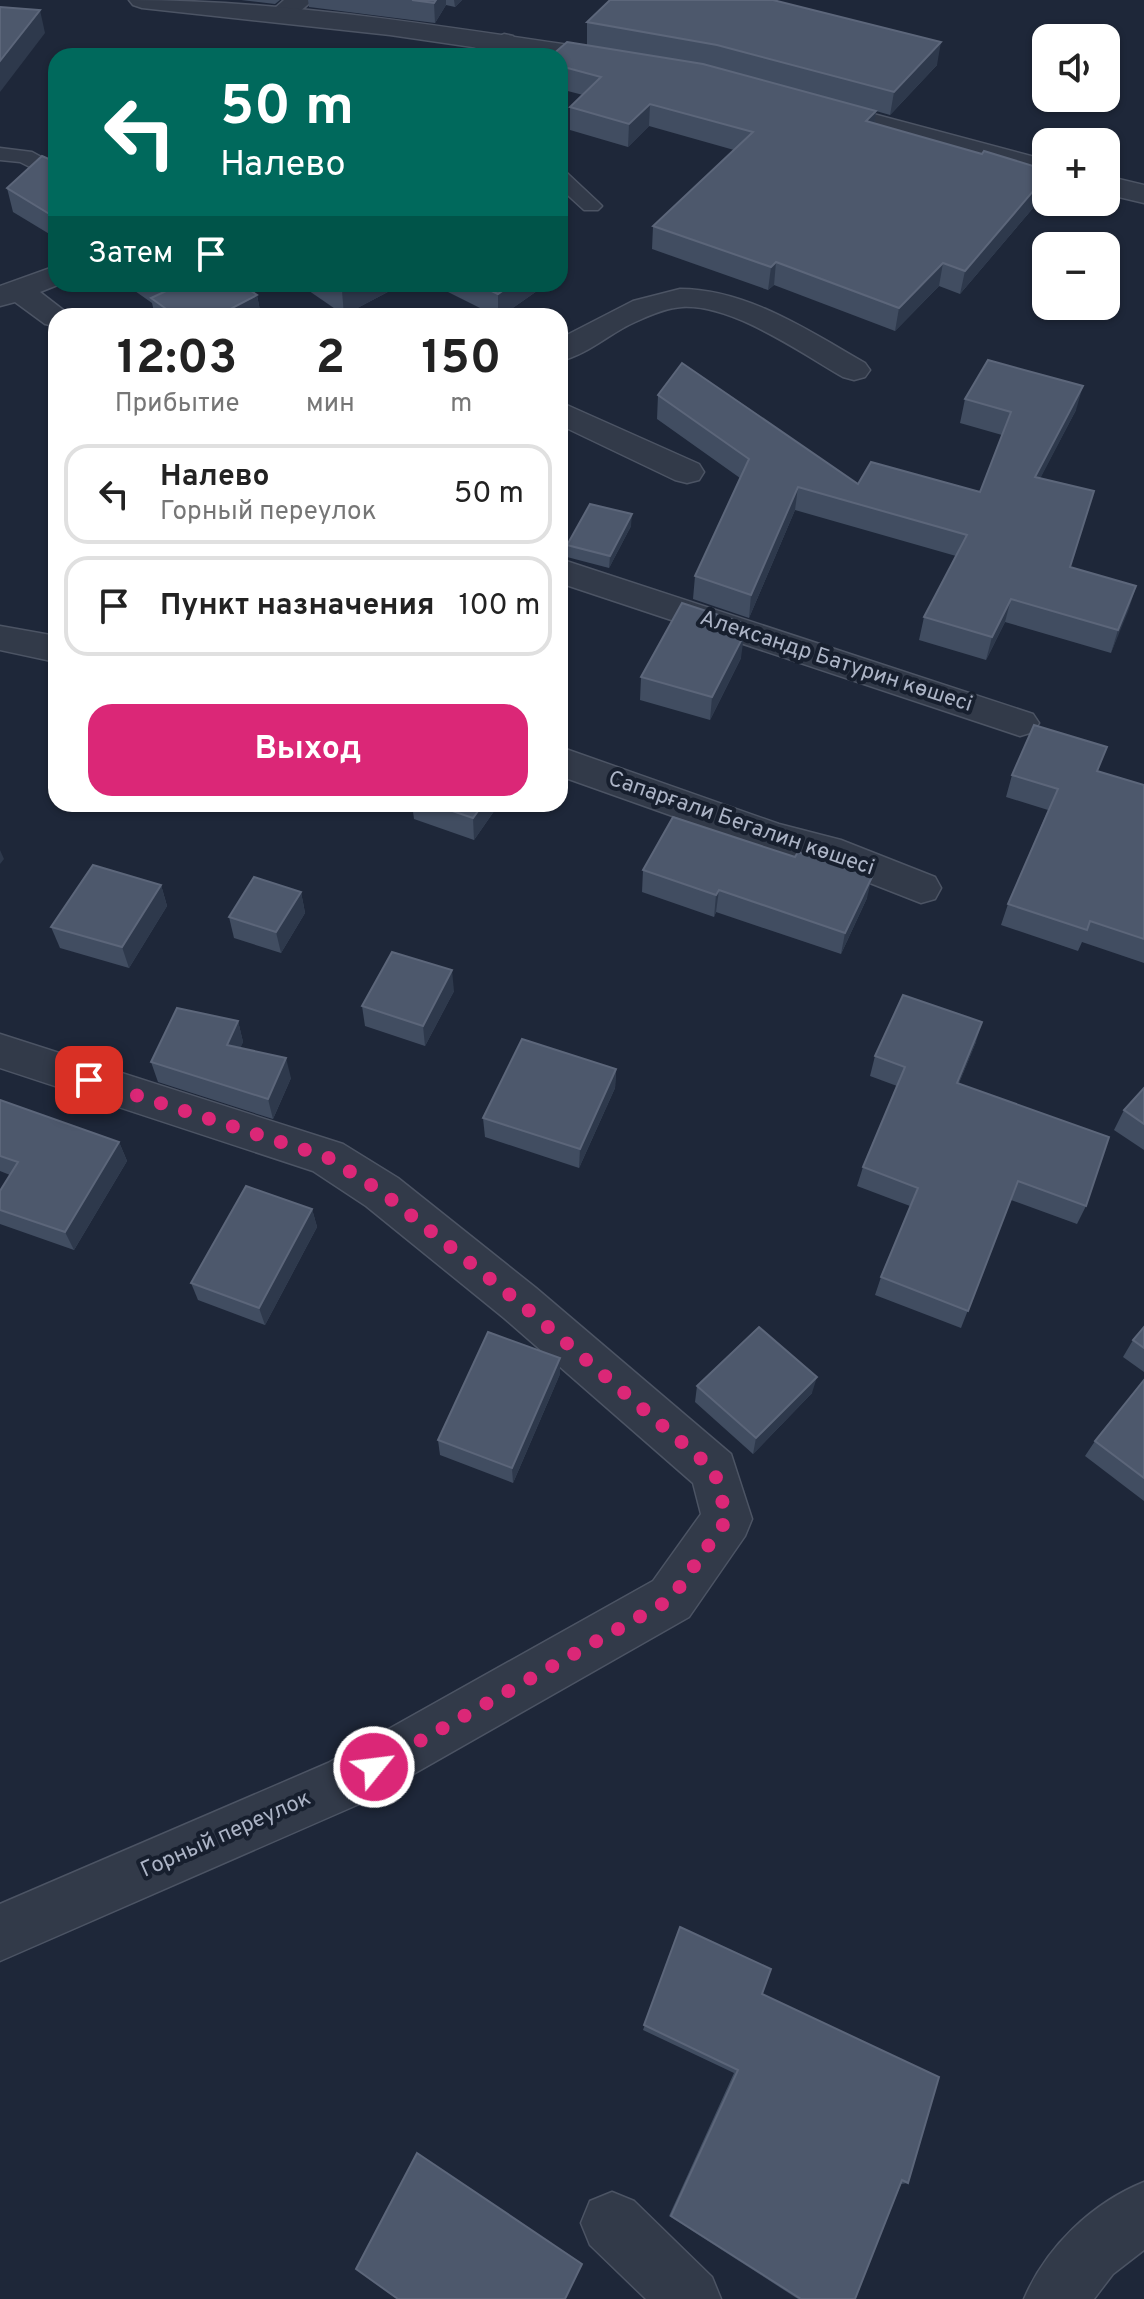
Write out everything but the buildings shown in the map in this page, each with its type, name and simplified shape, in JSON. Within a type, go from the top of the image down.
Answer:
[{"type":"street","points":[[142,0],[290,8],[541,48]]},
{"type":"street","points":[[493,48],[504,42]]},
{"type":"street","points":[[568,53],[644,65]]},
{"type":"street","points":[[794,101],[1032,165]]},
{"type":"street","points":[[1120,188],[1144,194]]},
{"type":"street","points":[[9,294],[48,278]]},
{"type":"street","points":[[9,294],[48,313]]},
{"type":"street","points":[[568,347],[597,329],[647,308],[695,298],[728,307],[798,338],[854,370]]},
{"type":"street","points":[[568,416],[687,472]]},
{"type":"street","name":"Александр Батурин көшесі","points":[[568,574],[1020,723]]},
{"type":"street","points":[[0,638],[48,647]]},
{"type":"street","name":"Сапарғали Бегалин көшесі","points":[[568,764],[774,837],[827,850],[921,888]]},
{"type":"street","name":"Горный переулок","points":[[0,1051],[327,1157],[360,1178],[520,1303],[714,1470],[727,1519],[671,1599],[347,1782],[0,1933]]},
{"type":"street","points":[[1055,2299],[1091,2252],[1144,2212]]},
{"type":"street","points":[[612,2223],[690,2299]]},
{"type":"lane","points":[[0,154],[25,156],[48,169]]},
{"type":"lane","points":[[568,184],[591,206]]},
{"type":"route","points":[[89,1080],[327,1157],[382,1192],[520,1303],[714,1470],[727,1519],[671,1599],[374,1767]]}]
